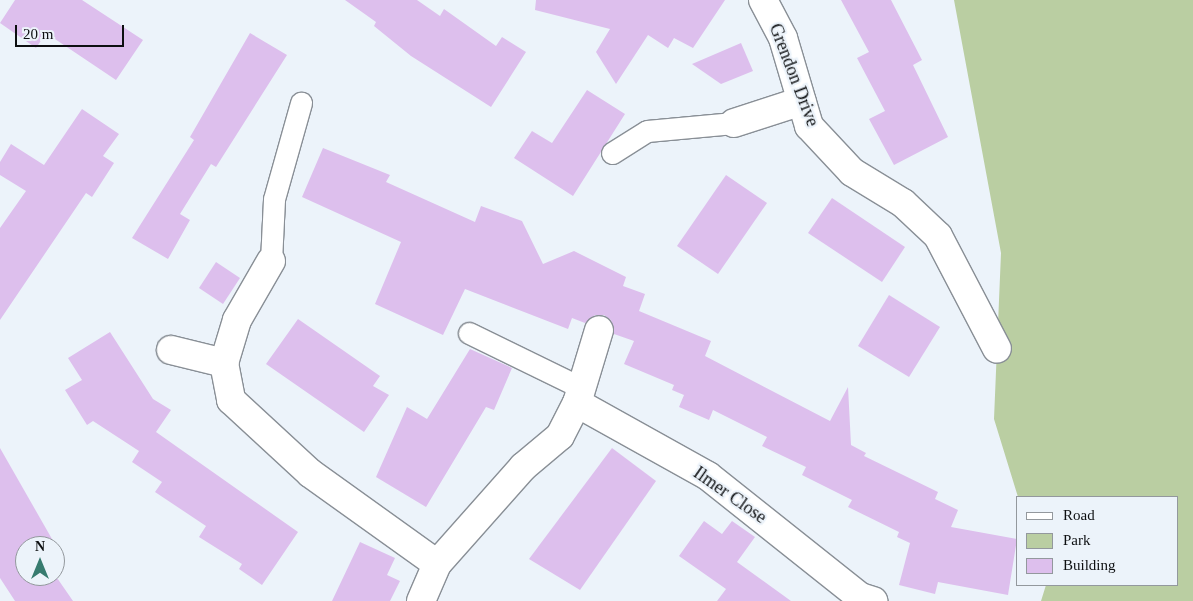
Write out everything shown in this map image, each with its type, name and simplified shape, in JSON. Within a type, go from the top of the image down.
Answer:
[{"type":"street","name":"Grendon Drive","points":[[763,0],[784,38],[809,126],[852,172],[903,203],[938,236],[997,349]]},
{"type":"street","points":[[734,123],[802,102]]},
{"type":"street","points":[[271,261],[237,320],[224,363],[231,400],[310,473],[437,564]]},
{"type":"street","points":[[421,601],[437,564],[523,467],[560,436],[580,396],[599,330]]},
{"type":"street","points":[[171,350],[224,363]]},
{"type":"street","name":"Ilmer Close","points":[[580,396],[708,476],[860,597],[873,601]]},
{"type":"lane","points":[[271,261],[274,199],[301,103]]},
{"type":"lane","points":[[612,153],[647,130],[734,123]]},
{"type":"lane","points":[[469,334],[580,396]]},
{"type":"green space","points":[[954,0],[1193,0],[1193,601],[1041,601],[1046,586],[1178,586],[1178,496],[1018,496],[994,419],[1001,253]]},
{"type":"building","points":[[15,0],[82,0],[143,40],[116,80],[46,33],[36,48],[0,23]]},
{"type":"building","points":[[345,0],[417,0],[440,16],[444,9],[496,46],[502,37],[526,52],[491,107],[411,56],[374,26],[376,22]]},
{"type":"building","points":[[536,0],[725,0],[693,48],[674,38],[668,48],[648,35],[616,84],[596,52],[610,29],[535,10]]},
{"type":"building","points":[[841,0],[891,0],[922,60],[913,65],[948,137],[894,165],[869,119],[885,111],[857,58],[869,52]]},
{"type":"building","points":[[250,33],[287,55],[216,167],[211,164],[180,214],[190,220],[168,259],[132,238],[194,140],[190,137]]},
{"type":"building","points":[[741,43],[753,71],[721,84],[692,64]]},
{"type":"building","points":[[587,90],[625,114],[573,196],[514,158],[532,131],[552,143]]},
{"type":"building","points":[[82,109],[119,134],[103,156],[114,163],[92,197],[86,193],[0,320],[0,228],[26,191],[0,175],[0,162],[11,144],[44,165]]},
{"type":"building","points":[[323,148],[390,175],[386,182],[475,222],[481,206],[522,221],[543,264],[574,251],[626,277],[623,286],[645,294],[639,311],[711,341],[705,356],[830,421],[848,387],[851,445],[866,453],[864,456],[938,492],[935,499],[958,510],[951,527],[1016,539],[1008,595],[938,582],[935,594],[899,585],[910,543],[897,537],[899,532],[848,507],[852,500],[802,475],[806,467],[762,446],[767,437],[713,410],[709,420],[679,407],[684,395],[672,390],[674,385],[624,364],[634,341],[614,334],[611,320],[604,315],[595,315],[585,323],[572,318],[568,329],[465,289],[443,335],[375,304],[401,242],[302,197]]},
{"type":"building","points":[[726,175],[767,203],[718,274],[677,246]]},
{"type":"building","points":[[832,198],[905,247],[882,282],[808,233]]},
{"type":"building","points":[[216,262],[240,278],[223,304],[199,288]]},
{"type":"building","points":[[889,295],[940,327],[909,377],[858,346]]},
{"type":"building","points":[[298,319],[380,376],[373,386],[389,395],[364,432],[266,364]]},
{"type":"building","points":[[110,332],[153,399],[171,410],[156,432],[298,532],[262,585],[239,569],[242,564],[199,537],[206,526],[155,492],[162,482],[132,462],[139,451],[93,421],[87,425],[65,390],[82,380],[68,358]]},
{"type":"building","points":[[470,349],[512,368],[494,410],[486,407],[426,507],[376,477],[407,407],[427,419]]},
{"type":"building","points":[[0,448],[50,536],[15,536],[15,586],[63,586],[73,601],[15,601],[0,578]]},
{"type":"building","points":[[612,448],[656,481],[580,590],[529,559]]},
{"type":"building","points":[[704,521],[722,534],[732,521],[755,537],[737,562],[791,601],[717,601],[726,589],[679,556]]},
{"type":"building","points":[[360,542],[395,558],[387,575],[400,581],[390,601],[332,601]]}]
